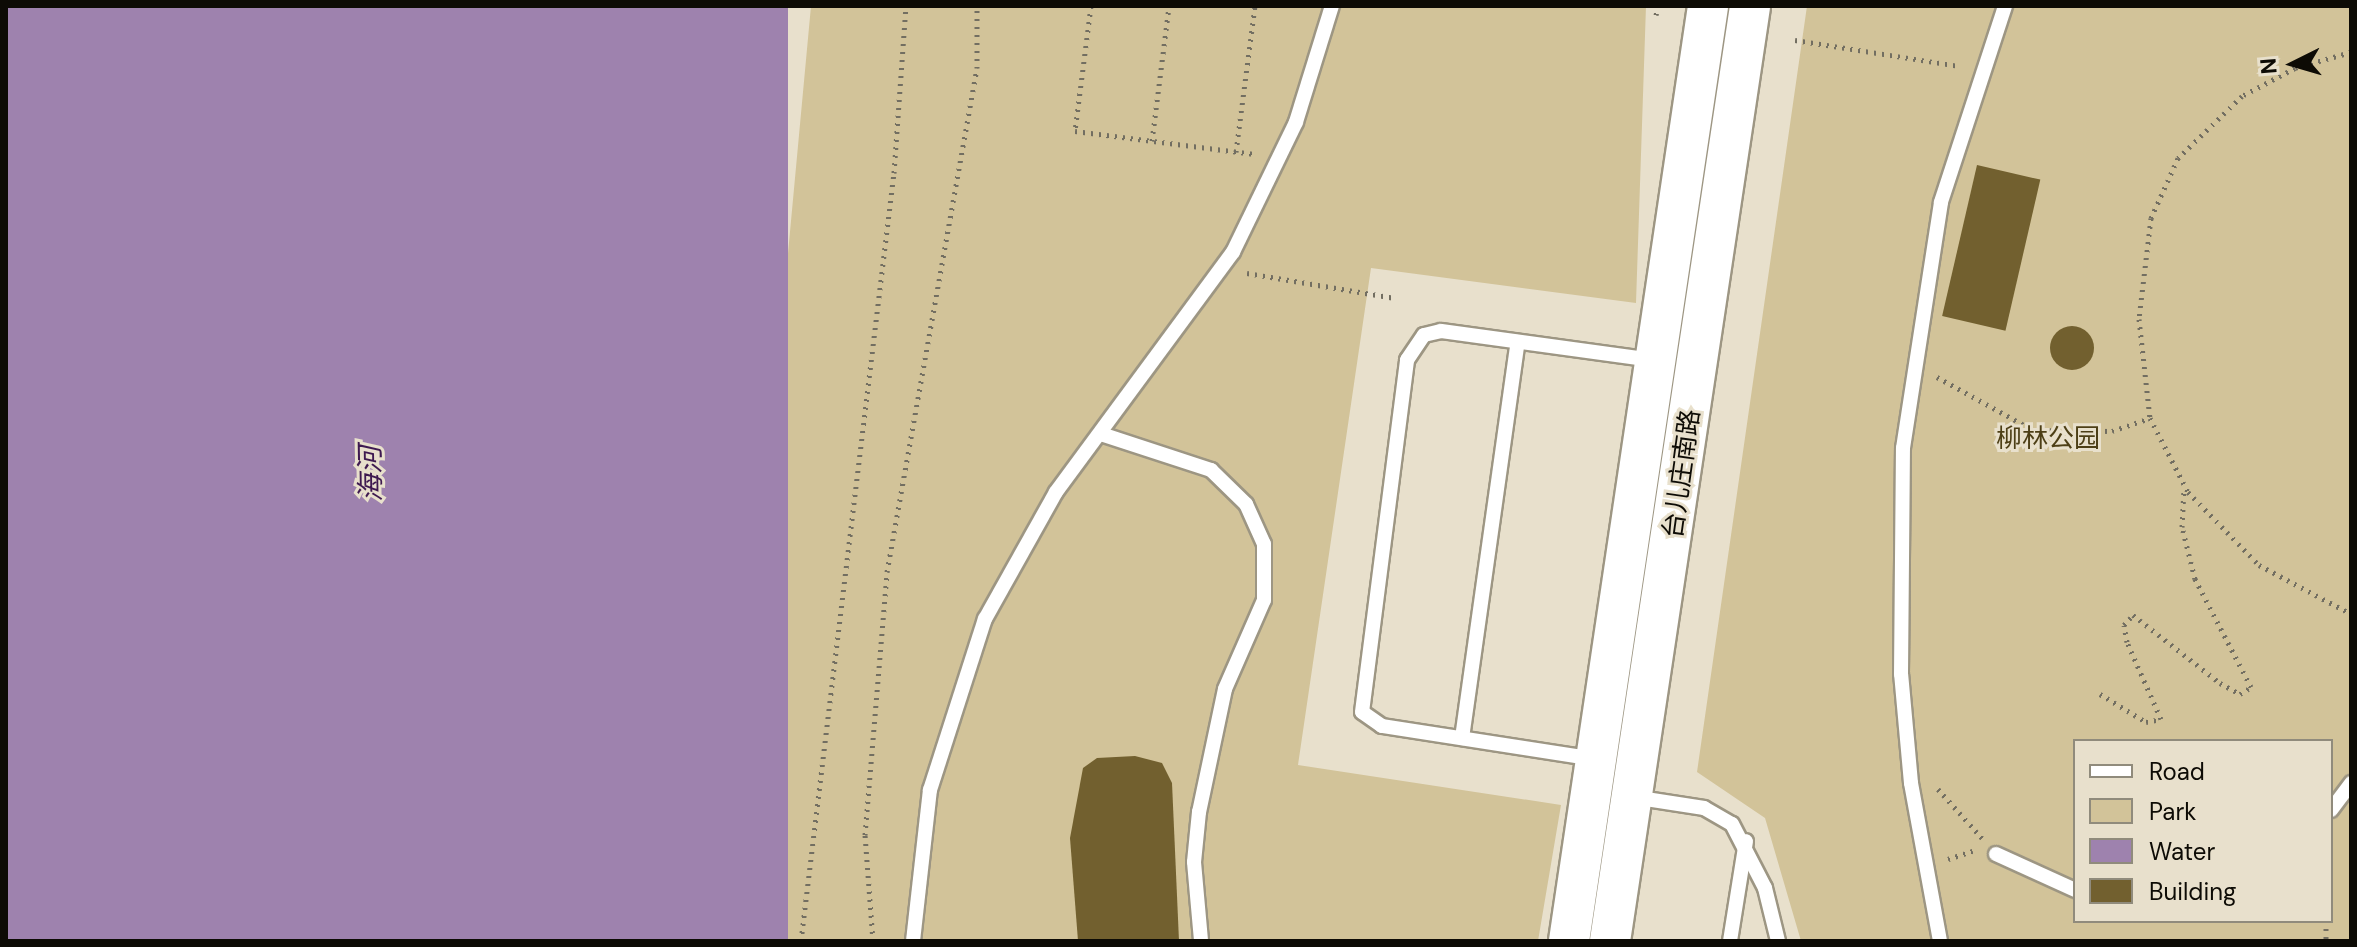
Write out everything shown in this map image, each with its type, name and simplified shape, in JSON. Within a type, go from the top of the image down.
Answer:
[{"type":"main road","name":"台儿庄南路","points":[[1569,941],[1708,6]]},
{"type":"main road","name":"台儿庄南路","points":[[1610,941],[1750,6]]},
{"type":"lane","points":[[913,941],[926,813],[965,668],[1029,532],[1104,435],[1222,269],[1280,158],[1332,6]]},
{"type":"lane","points":[[1940,941],[1927,883],[1907,737],[1901,525],[1912,362],[1941,202],[1980,69],[2005,6]]},
{"type":"lane","points":[[1656,361],[1441,331],[1424,335],[1407,360],[1359,700],[1369,722],[1462,738],[1595,774],[1636,781],[1720,814],[1746,840],[1778,941]]},
{"type":"lane","points":[[1462,738],[1518,342]]},
{"type":"lane","points":[[1104,435],[1211,470],[1246,504],[1264,544],[1264,600],[1225,689],[1199,812],[1194,862],[1201,941]]},
{"type":"lane","points":[[1595,774],[1636,781]]},
{"type":"lane","points":[[2333,807],[2351,783]]},
{"type":"lane","points":[[1730,941],[1746,840]]},
{"type":"lane","points":[[1996,854],[2073,889]]},
{"type":"path","points":[[801,941],[894,173],[906,6]]},
{"type":"path","points":[[873,941],[865,835],[887,572],[977,68],[977,6]]},
{"type":"path","points":[[1091,6],[1075,131],[1280,158]]},
{"type":"path","points":[[1152,141],[1169,6]]},
{"type":"path","points":[[1236,152],[1255,6]]},
{"type":"path","points":[[1656,15],[1658,6]]},
{"type":"path","points":[[1795,40],[1980,69]]},
{"type":"path","points":[[2351,52],[2295,68],[2242,96],[2198,136],[2168,178],[2151,218],[2140,286],[2150,418],[2184,485],[2259,565],[2351,614]]},
{"type":"path","points":[[1222,269],[1395,298]]},
{"type":"path","points":[[1912,362],[2033,430],[2112,431],[2150,418]]},
{"type":"path","points":[[2100,694],[2146,722],[2161,719],[2127,642],[2124,625],[2133,615],[2220,683],[2240,694],[2251,687],[2195,579],[2182,527],[2184,485]]},
{"type":"path","points":[[1907,737],[1956,812],[1996,854]]},
{"type":"path","points":[[1927,883],[1958,852],[1996,854]]},
{"type":"green space","points":[[811,6],[1646,6],[1636,303],[1371,268],[1298,765],[1561,805],[1538,941],[724,941]]},
{"type":"green space","name":"柳林公园","points":[[1807,6],[2351,6],[2351,941],[1801,941],[1765,818],[1697,772]]},
{"type":"water","name":"海河","points":[[6,6],[788,6],[788,941],[6,941]]},
{"type":"building","points":[[1977,165],[2040,180],[2005,331],[1942,316]]},
{"type":"building","points":[[2072,326],[2088,332],[2094,348],[2088,364],[2072,370],[2056,364],[2050,348],[2056,332]]},
{"type":"building","points":[[1135,756],[1162,763],[1172,783],[1179,941],[1078,941],[1070,838],[1083,768],[1097,758]]}]
